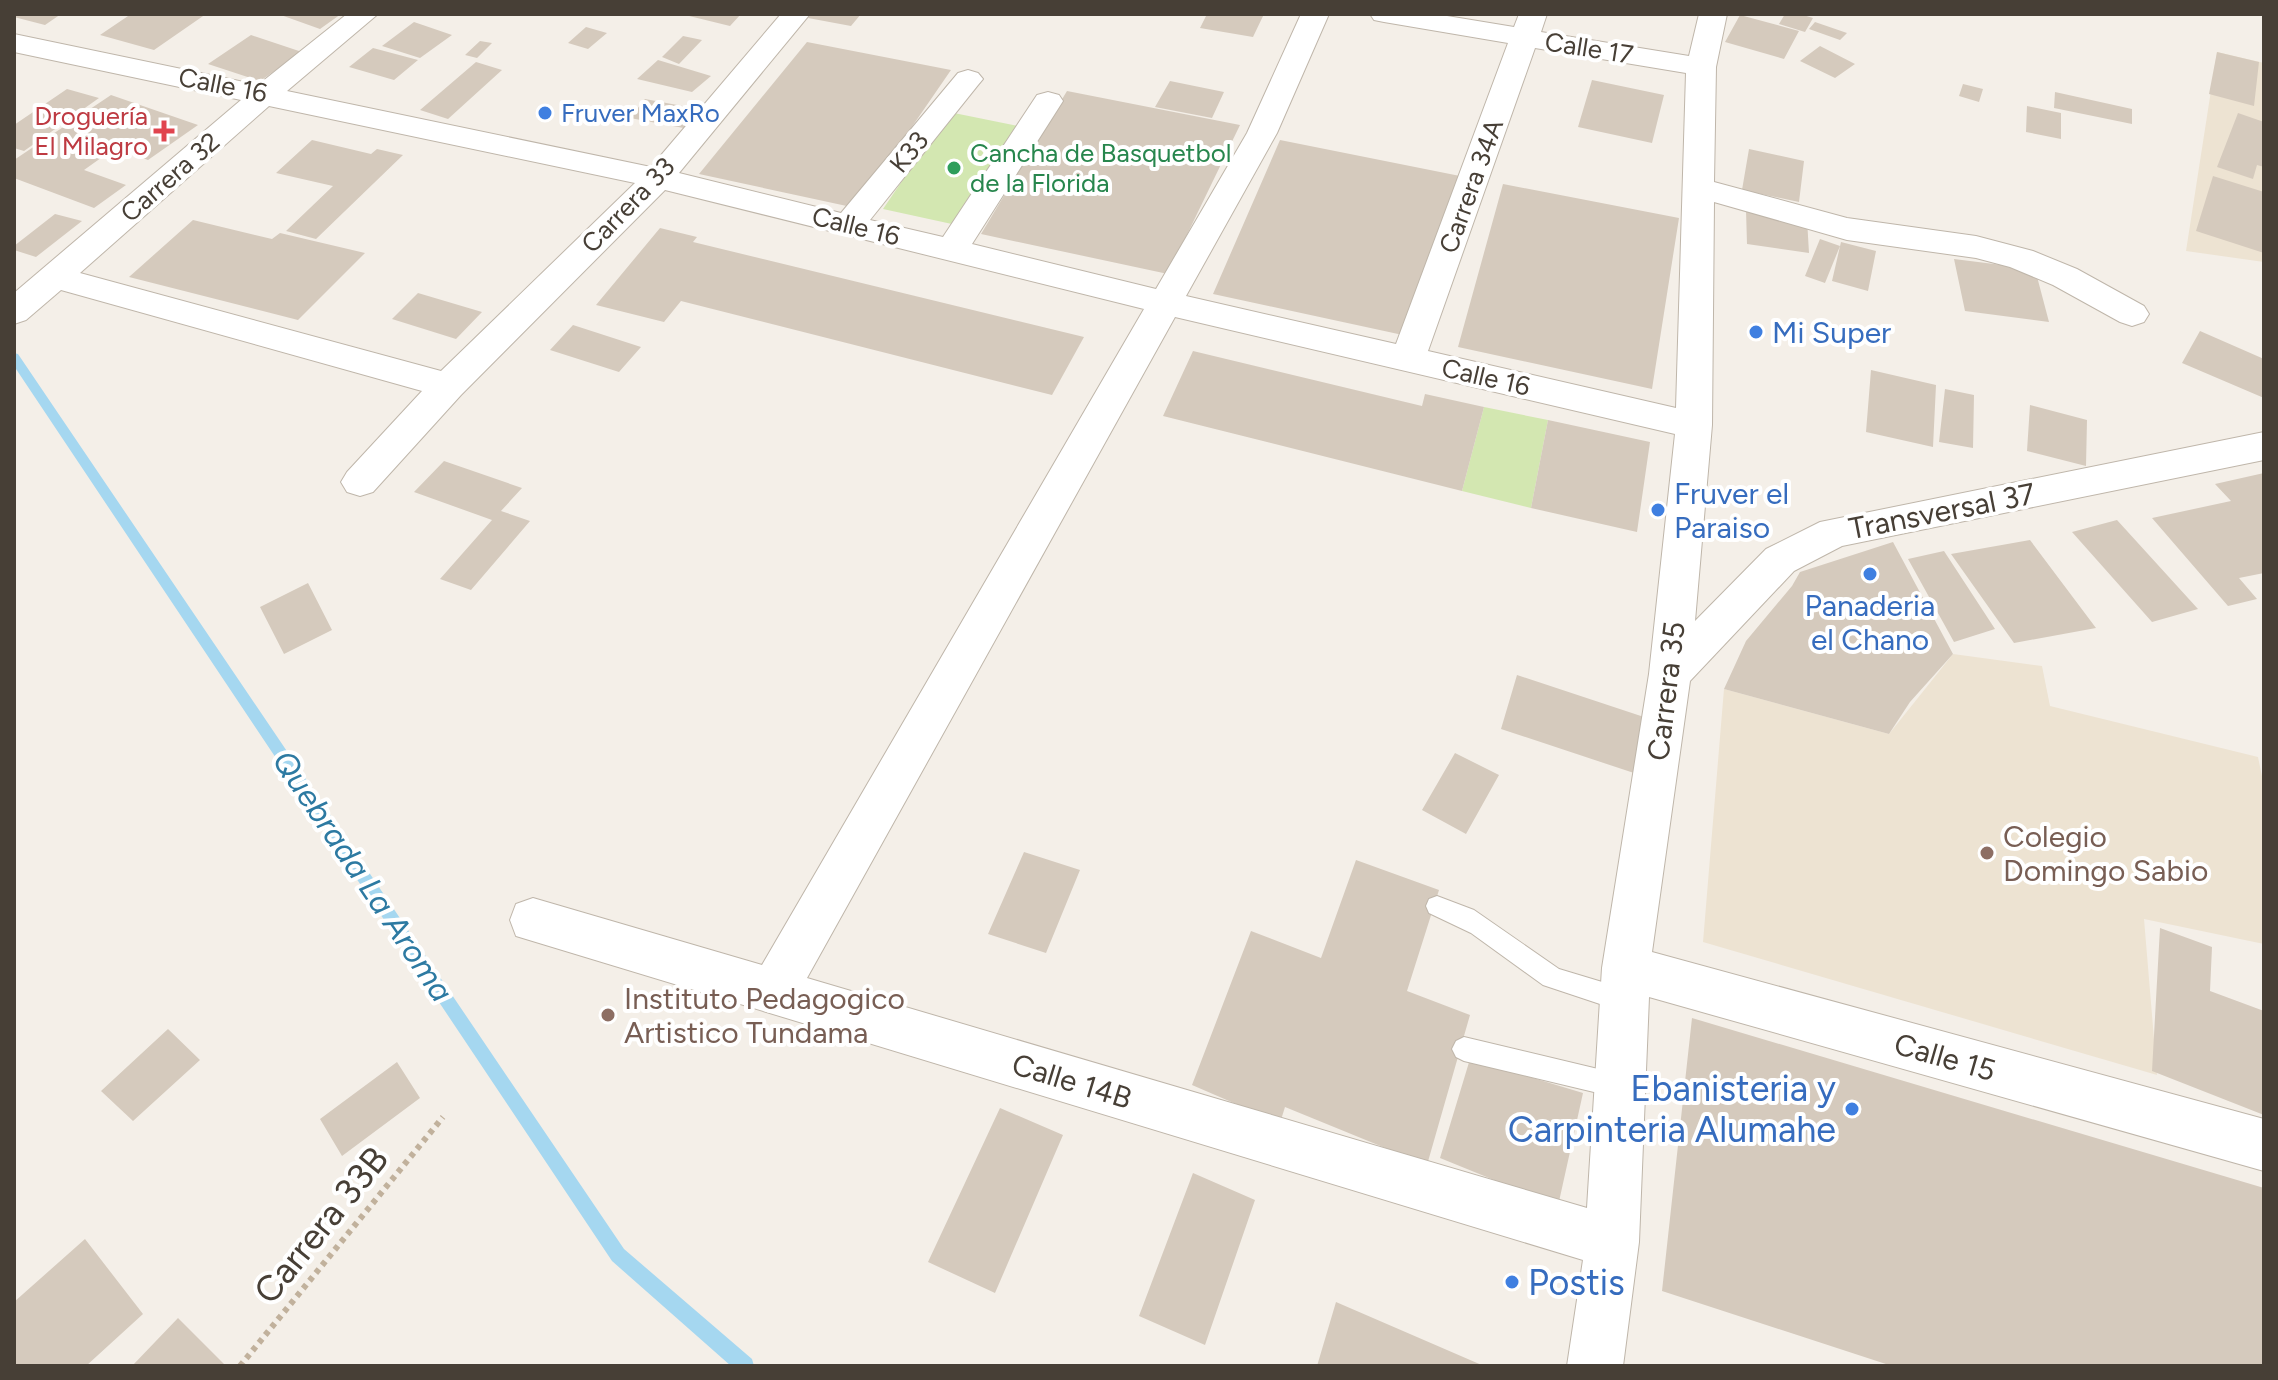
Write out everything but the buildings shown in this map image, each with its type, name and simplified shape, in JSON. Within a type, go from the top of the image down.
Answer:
[{"type":"street","name":"Carrera 32","points":[[14,312],[265,94],[364,14]]},
{"type":"street","name":"Carrera 33","points":[[360,482],[448,386],[658,178],[796,14]]},
{"type":"street","name":"Calle 17","points":[[1384,14],[1529,26],[1701,67]]},
{"type":"street","name":"Carrera 35","points":[[1595,1366],[1612,1242],[1625,984],[1670,674],[1694,425],[1701,67],[1713,14]]},
{"type":"street","points":[[773,992],[1262,133],[1310,15]]},
{"type":"street","name":"Carrera 34A","points":[[1408,359],[1529,26]]},
{"type":"street","name":"Calle 16","points":[[14,43],[658,178],[1165,303],[1694,425]]},
{"type":"street","name":"K33","points":[[849,224],[968,79]]},
{"type":"street","points":[[952,249],[1048,101]]},
{"type":"street","points":[[1700,188],[1858,231],[1976,247],[2021,259],[2065,277],[2132,314]]},
{"type":"street","points":[[55,277],[448,386]]},
{"type":"street","name":"Transversal 37","points":[[1670,674],[1780,560],[1834,533],[2264,446]]},
{"type":"street","name":"Calle 14B","points":[[533,920],[1612,1242]]},
{"type":"street","name":"Calle 15","points":[[1625,984],[2264,1145]]},
{"type":"lane","points":[[1437,906],[1464,915],[1542,972],[1566,983],[1625,984]]},
{"type":"lane","points":[[1464,1049],[1620,1086]]},
{"type":"path","name":"Carrera 33B","points":[[240,1366],[443,1117]]},
{"type":"shaded area","points":[[2217,52],[2264,63],[2264,262],[2186,251]]},
{"type":"shaded area","name":"Colegio Domingo Sabio","points":[[1953,654],[2042,666],[2050,706],[2258,757],[2264,786],[2264,944],[2144,919],[2157,1075],[1703,942],[1724,689],[1889,734]]},
{"type":"green space","name":"Cancha de Basquetbol de la Florida","points":[[949,112],[1023,127],[961,226],[883,209]]},
{"type":"green space","points":[[1484,407],[1548,420],[1531,508],[1462,491]]},
{"type":"waterway","name":"Quebrada La Aroma","points":[[14,357],[618,1255],[745,1366]]},
{"type":"place","name":"Fruver MaxRo","points":[[545,113]]},
{"type":"place","name":"Droguería El Milagro","points":[[164,131]]},
{"type":"place","name":"Cancha de Basquetbol de la Florida","points":[[954,168]]},
{"type":"place","name":"Mi Super","points":[[1756,332]]},
{"type":"place","name":"Fruver el Paraiso","points":[[1658,510]]},
{"type":"place","name":"Panaderia el Chano","points":[[1870,574]]},
{"type":"place","name":"Colegio Domingo Sabio","points":[[1987,853]]},
{"type":"place","name":"Instituto Pedagogico Artistico Tundama","points":[[608,1015]]},
{"type":"place","name":"Ebanisteria y Carpinteria Alumahe","points":[[1852,1109]]},
{"type":"place","name":"Postis","points":[[1512,1282]]}]
